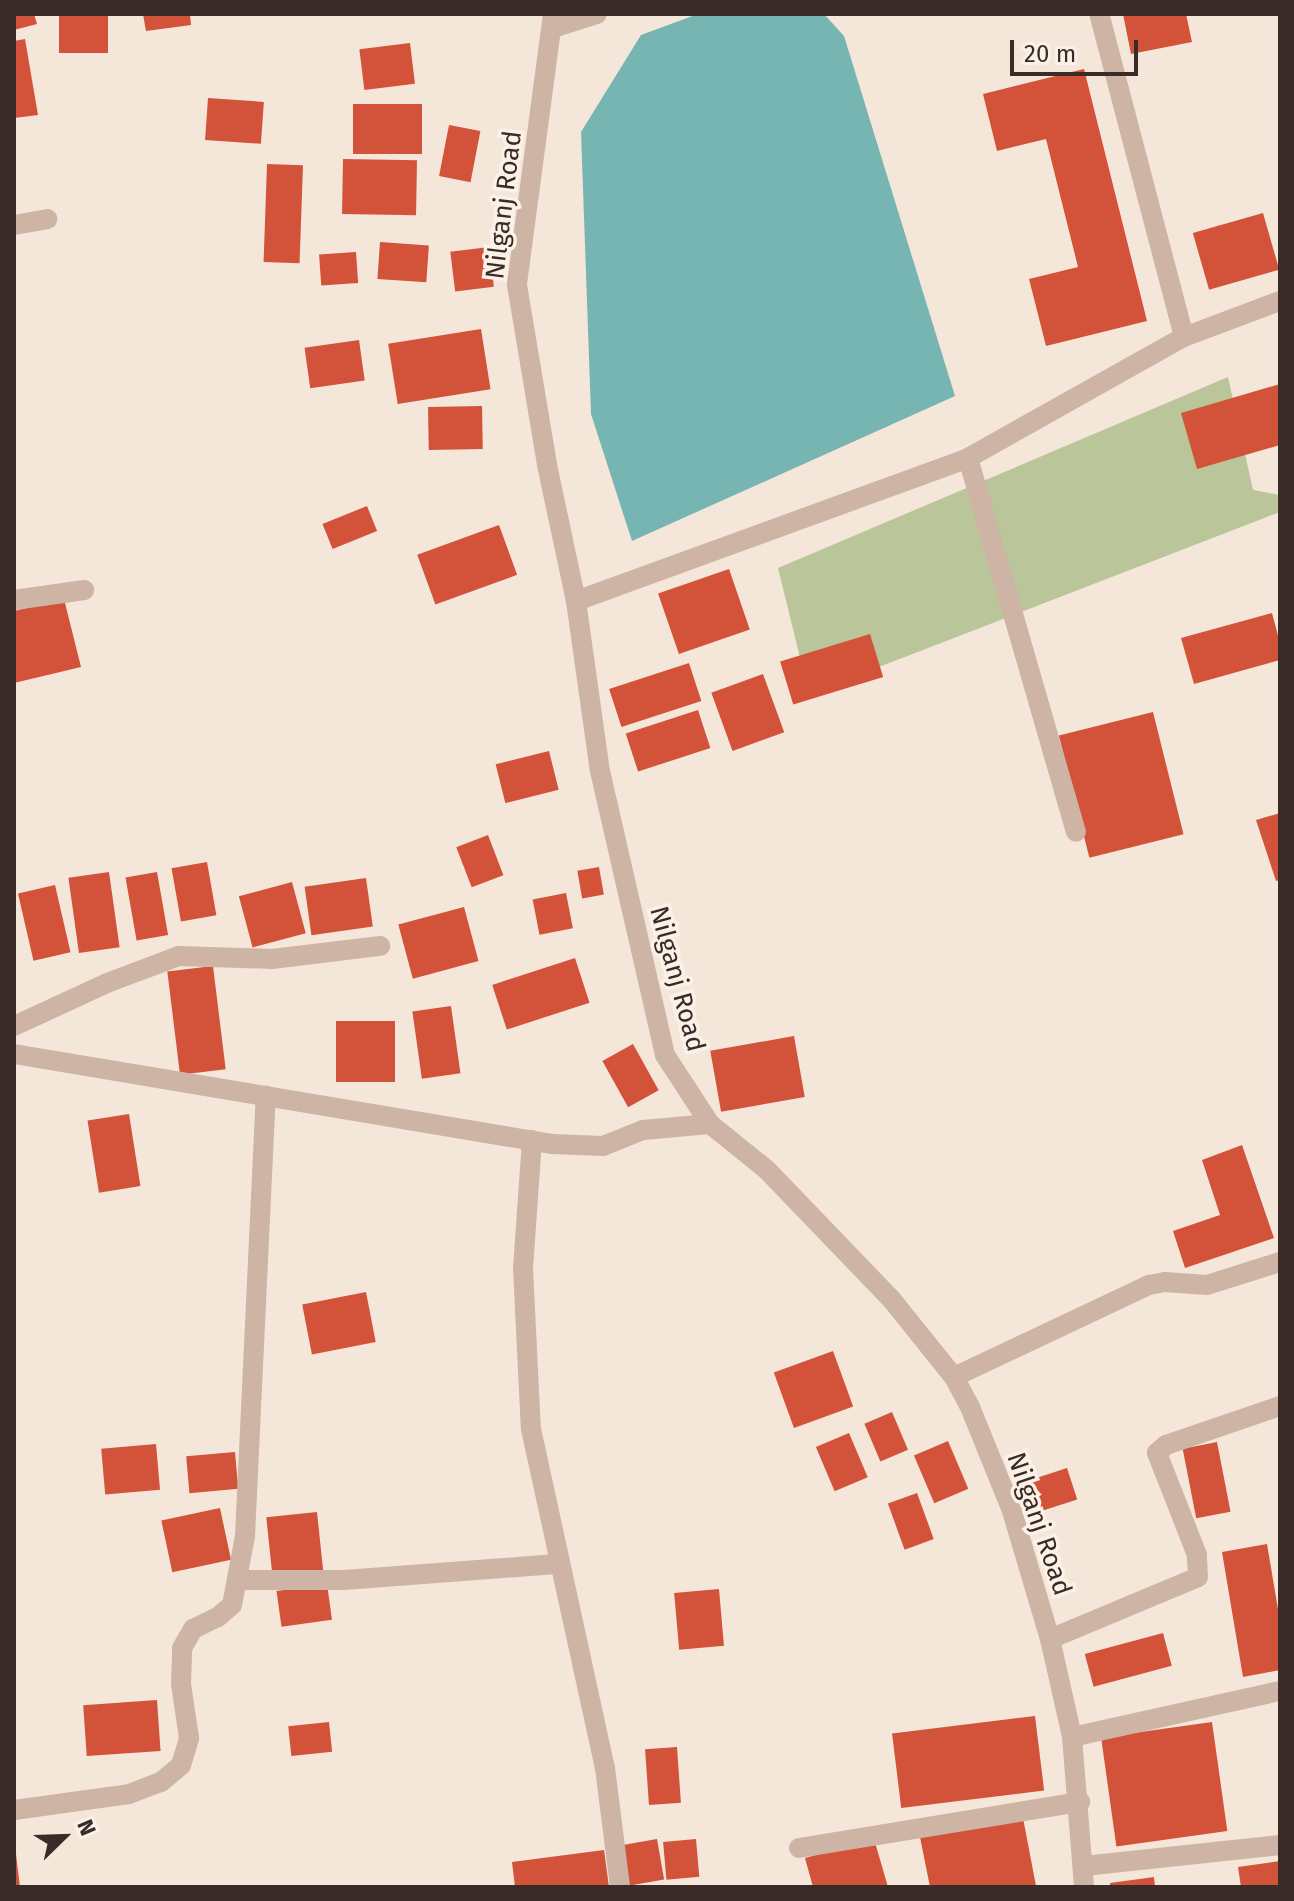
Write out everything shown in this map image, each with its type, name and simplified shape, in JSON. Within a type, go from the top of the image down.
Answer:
[{"type":"street","points":[[553,21],[597,14]]},
{"type":"street","points":[[1099,14],[1184,337]]},
{"type":"street","name":"Nilganj Road","points":[[553,21],[517,285],[547,465],[576,601],[600,771],[665,1055],[710,1124],[767,1170],[860,1267],[954,1377],[1012,1511],[1050,1639],[1072,1737],[1080,1802],[1084,1887]]},
{"type":"street","points":[[14,225],[47,219]]},
{"type":"street","points":[[576,601],[968,458],[1184,337],[1280,301]]},
{"type":"street","points":[[968,458],[1076,832]]},
{"type":"street","points":[[14,600],[84,590]]},
{"type":"street","points":[[14,1026],[107,983],[179,956],[272,959],[380,946]]},
{"type":"street","points":[[14,1054],[532,1140],[603,1146],[643,1130],[710,1124]]},
{"type":"street","points":[[14,1810],[129,1794],[161,1782],[181,1765],[189,1738],[181,1684],[182,1648],[193,1629],[218,1617],[232,1605],[245,1536],[266,1096]]},
{"type":"street","points":[[532,1140],[523,1268],[531,1429],[605,1768],[620,1887]]},
{"type":"street","points":[[954,1377],[1149,1285],[1165,1282],[1207,1285],[1280,1262]]},
{"type":"street","points":[[1050,1639],[1198,1577],[1197,1555],[1157,1453],[1166,1445],[1280,1406]]},
{"type":"street","points":[[239,1580],[344,1580],[559,1564]]},
{"type":"street","points":[[1072,1737],[1280,1691]]},
{"type":"street","points":[[799,1848],[1080,1802]]},
{"type":"street","points":[[1084,1866],[1280,1845]]},
{"type":"green space","points":[[1228,377],[1253,490],[1280,495],[1280,512],[809,694],[778,568]]},
{"type":"water","points":[[698,14],[824,14],[844,36],[955,396],[632,541],[591,414],[581,132],[641,35]]},
{"type":"building","points":[[14,14],[34,14],[37,24],[14,30]]},
{"type":"building","points":[[59,14],[108,14],[108,53],[59,53]]},
{"type":"building","points":[[143,14],[190,14],[191,25],[146,31]]},
{"type":"building","points":[[1123,14],[1186,14],[1192,42],[1131,54]]},
{"type":"building","points":[[25,39],[38,115],[14,118],[14,41]]},
{"type":"building","points":[[410,43],[415,84],[364,90],[359,49]]},
{"type":"building","points":[[1084,69],[1147,321],[1046,346],[1029,279],[1078,267],[1046,139],[997,151],[983,94]]},
{"type":"building","points":[[208,98],[264,102],[261,144],[205,140]]},
{"type":"building","points":[[353,104],[422,104],[422,154],[353,154]]},
{"type":"building","points":[[449,125],[480,131],[470,182],[439,176]]},
{"type":"building","points":[[343,159],[417,160],[416,215],[342,214]]},
{"type":"building","points":[[267,164],[303,165],[300,263],[264,262]]},
{"type":"building","points":[[1263,213],[1279,270],[1209,290],[1193,233]]},
{"type":"building","points":[[380,242],[429,245],[426,282],[377,279]]},
{"type":"building","points":[[489,247],[494,287],[455,291],[450,252]]},
{"type":"building","points":[[356,252],[358,283],[321,286],[319,255]]},
{"type":"building","points":[[481,329],[491,389],[398,404],[388,344]]},
{"type":"building","points":[[359,340],[365,381],[310,388],[305,348]]},
{"type":"building","points":[[1280,384],[1280,445],[1197,469],[1181,413]]},
{"type":"building","points":[[482,406],[483,449],[429,450],[428,407]]},
{"type":"building","points":[[367,506],[377,531],[333,549],[322,524]]},
{"type":"building","points":[[499,525],[517,575],[435,605],[417,555]]},
{"type":"building","points":[[729,569],[750,630],[679,654],[658,593]]},
{"type":"building","points":[[64,599],[81,667],[14,683],[14,611]]},
{"type":"building","points":[[1272,613],[1280,643],[1280,660],[1194,684],[1181,638]]},
{"type":"building","points":[[870,634],[883,677],[793,705],[780,661]]},
{"type":"building","points":[[689,663],[701,701],[621,727],[609,689]]},
{"type":"building","points":[[763,674],[784,732],[733,751],[711,693]]},
{"type":"building","points":[[698,710],[710,748],[638,772],[626,733]]},
{"type":"building","points":[[1153,712],[1183,834],[1089,858],[1059,735]]},
{"type":"building","points":[[549,751],[559,790],[505,803],[496,764]]},
{"type":"building","points":[[1280,813],[1280,880],[1276,881],[1256,820]]},
{"type":"building","points":[[488,835],[503,875],[472,887],[456,847]]},
{"type":"building","points":[[207,862],[216,915],[181,921],[172,868]]},
{"type":"building","points":[[599,867],[604,895],[582,898],[577,871]]},
{"type":"building","points":[[109,872],[120,947],[79,953],[68,878]]},
{"type":"building","points":[[157,872],[168,935],[137,941],[125,878]]},
{"type":"building","points":[[366,878],[373,927],[311,935],[305,887]]},
{"type":"building","points":[[292,882],[306,933],[253,947],[239,896]]},
{"type":"building","points":[[55,885],[71,952],[33,961],[18,894]]},
{"type":"building","points":[[566,893],[573,928],[539,935],[533,899]]},
{"type":"building","points":[[464,907],[478,961],[413,979],[398,925]]},
{"type":"building","points":[[575,958],[590,1003],[507,1030],[492,985]]},
{"type":"building","points":[[213,966],[226,1069],[180,1075],[167,972]]},
{"type":"building","points":[[451,1006],[460,1073],[422,1079],[412,1011]]},
{"type":"building","points":[[336,1021],[395,1021],[395,1082],[336,1082]]},
{"type":"building","points":[[794,1036],[805,1097],[721,1112],[710,1051]]},
{"type":"building","points":[[633,1044],[659,1090],[628,1107],[602,1061]]},
{"type":"building","points":[[129,1114],[140,1186],[99,1193],[88,1121]]},
{"type":"building","points":[[1242,1145],[1274,1238],[1185,1268],[1173,1231],[1220,1215],[1202,1160]]},
{"type":"building","points":[[366,1292],[376,1342],[312,1354],[302,1304]]},
{"type":"building","points":[[833,1351],[853,1406],[794,1428],[774,1373]]},
{"type":"building","points":[[892,1412],[908,1450],[880,1461],[864,1424]]},
{"type":"building","points":[[849,1433],[868,1477],[835,1491],[816,1447]]},
{"type":"building","points":[[948,1441],[968,1489],[934,1503],[914,1455]]},
{"type":"building","points":[[1217,1442],[1231,1512],[1196,1518],[1183,1449]]},
{"type":"building","points":[[156,1444],[160,1490],[105,1495],[101,1449]]},
{"type":"building","points":[[235,1452],[238,1489],[189,1493],[186,1456]]},
{"type":"building","points":[[1067,1468],[1077,1499],[1031,1515],[1020,1483]]},
{"type":"building","points":[[917,1493],[934,1539],[905,1550],[888,1504]]},
{"type":"building","points":[[220,1508],[231,1560],[172,1572],[161,1520]]},
{"type":"building","points":[[317,1512],[323,1573],[273,1578],[266,1517]]},
{"type":"building","points":[[1267,1544],[1280,1621],[1280,1670],[1243,1677],[1222,1552]]},
{"type":"building","points":[[327,1584],[332,1620],[282,1627],[276,1591]]},
{"type":"building","points":[[719,1589],[724,1646],[679,1650],[674,1593]]},
{"type":"building","points":[[1163,1633],[1172,1666],[1094,1687],[1085,1654]]},
{"type":"building","points":[[157,1700],[161,1751],[87,1756],[83,1705]]},
{"type":"building","points":[[1035,1716],[1044,1790],[901,1808],[892,1734]]},
{"type":"building","points":[[329,1722],[332,1752],[291,1756],[288,1726]]},
{"type":"building","points":[[1212,1722],[1227,1831],[1116,1847],[1101,1738]]},
{"type":"building","points":[[677,1747],[681,1803],[649,1805],[645,1749]]},
{"type":"building","points":[[1023,1818],[1036,1886],[930,1887],[920,1837]]},
{"type":"building","points":[[657,1839],[664,1879],[629,1886],[622,1845]]},
{"type":"building","points":[[696,1839],[699,1877],[666,1880],[663,1842]]},
{"type":"building","points":[[874,1839],[888,1887],[813,1887],[805,1858]]},
{"type":"building","points":[[604,1850],[609,1887],[515,1887],[512,1862]]},
{"type":"building","points":[[16,1854],[20,1887],[14,1887]]},
{"type":"building","points":[[1280,1861],[1280,1887],[1241,1887],[1238,1867]]},
{"type":"building","points":[[1154,1877],[1155,1887],[1110,1887],[1110,1883]]}]
